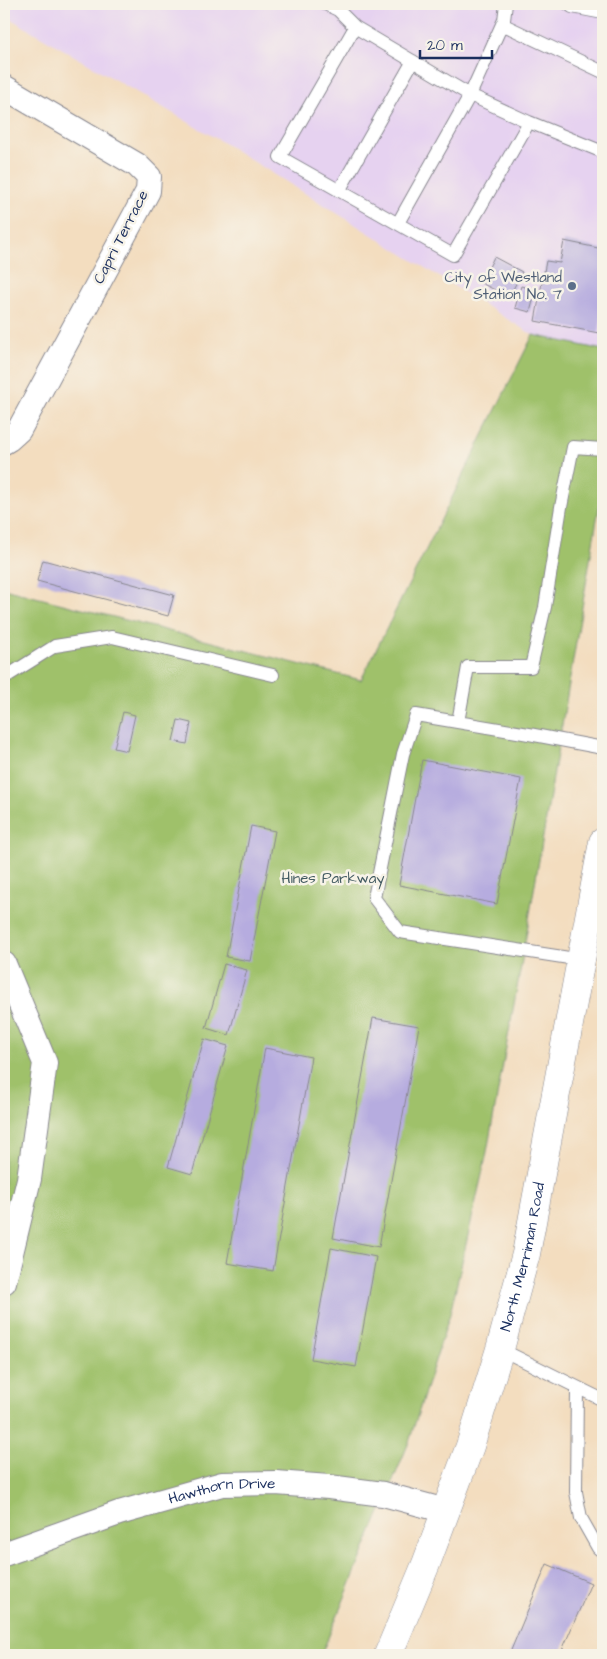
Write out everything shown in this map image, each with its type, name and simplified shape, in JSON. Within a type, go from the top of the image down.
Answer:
[{"type":"main road","name":"North Merriman Road","points":[[388,1655],[470,1446],[500,1349],[526,1254],[582,960],[598,900],[603,842]]},
{"type":"street","name":"Capri Terrace","points":[[4,87],[137,165],[149,177],[148,191],[19,430],[4,442]]},
{"type":"street","points":[[4,964],[45,1063],[29,1179],[4,1282]]},
{"type":"street","name":"Hawthorn Drive","points":[[5,1549],[119,1513],[222,1484],[276,1483],[329,1486],[383,1494],[446,1510]]},
{"type":"lane","points":[[326,4],[338,10],[355,27],[470,95],[529,122],[603,152]]},
{"type":"lane","points":[[398,224],[470,95],[504,20],[506,4]]},
{"type":"lane","points":[[568,4],[572,7],[603,13]]},
{"type":"lane","points":[[502,24],[603,72]]},
{"type":"lane","points":[[355,27],[280,157],[453,255],[529,122]]},
{"type":"lane","points":[[339,191],[413,61]]},
{"type":"lane","points":[[458,722],[468,667],[531,667],[545,608],[573,446],[603,449]]},
{"type":"lane","points":[[4,678],[55,646],[112,637],[273,675]]},
{"type":"lane","points":[[582,960],[400,932],[374,898],[403,754],[416,716],[603,748]]},
{"type":"lane","points":[[500,1349],[603,1400]]},
{"type":"lane","points":[[577,1388],[576,1492],[581,1518],[598,1548],[603,1552]]},
{"type":"shaded area","points":[[4,4],[603,4],[603,350],[533,335],[224,143],[4,15]]},
{"type":"green space","name":"Hines Parkway","points":[[533,335],[603,350],[603,484],[521,966],[486,1157],[450,1314],[409,1442],[321,1655],[4,1655],[4,589],[361,680]]},
{"type":"building","name":"City of Westland Station No. 7","points":[[564,241],[603,249],[603,308],[599,333],[535,321],[546,261],[560,263]]},
{"type":"building","points":[[494,257],[522,272],[509,297],[481,283]]},
{"type":"building","points":[[521,286],[536,290],[530,312],[515,308]]},
{"type":"building","points":[[43,560],[174,595],[168,616],[37,581]]},
{"type":"building","points":[[123,712],[135,715],[127,751],[114,748]]},
{"type":"building","points":[[178,720],[191,723],[187,744],[173,741]]},
{"type":"building","points":[[422,760],[521,779],[497,904],[399,885]]},
{"type":"building","points":[[251,826],[275,831],[250,961],[226,957]]},
{"type":"building","points":[[224,964],[247,970],[229,1035],[206,1028]]},
{"type":"building","points":[[373,1018],[419,1026],[379,1247],[333,1238]]},
{"type":"building","points":[[204,1039],[228,1046],[192,1174],[168,1167]]},
{"type":"building","points":[[265,1048],[311,1057],[273,1271],[227,1263]]},
{"type":"building","points":[[331,1248],[376,1257],[356,1367],[311,1359]]},
{"type":"building","points":[[547,1564],[591,1583],[560,1655],[509,1655]]},
{"type":"place","name":"City of Westland Station No. 7","points":[[572,286]]}]
